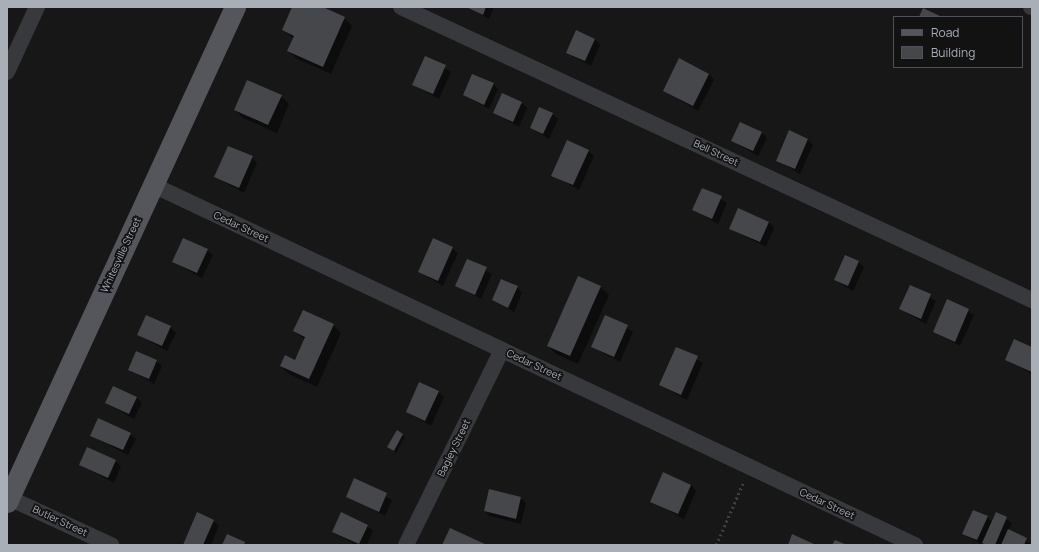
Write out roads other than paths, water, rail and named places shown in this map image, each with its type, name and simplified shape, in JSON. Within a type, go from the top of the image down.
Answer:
[{"type":"main road","name":"Whitesville Street","points":[[8,499],[235,7]]},
{"type":"street","points":[[7,72],[37,7]]},
{"type":"street","name":"Bell Street","points":[[401,7],[1032,300]]},
{"type":"street","name":"Cedar Street","points":[[153,185],[749,468],[915,545]]},
{"type":"street","name":"Bagley Street","points":[[406,545],[502,350]]},
{"type":"street","name":"Butler Street","points":[[8,499],[111,545]]}]
